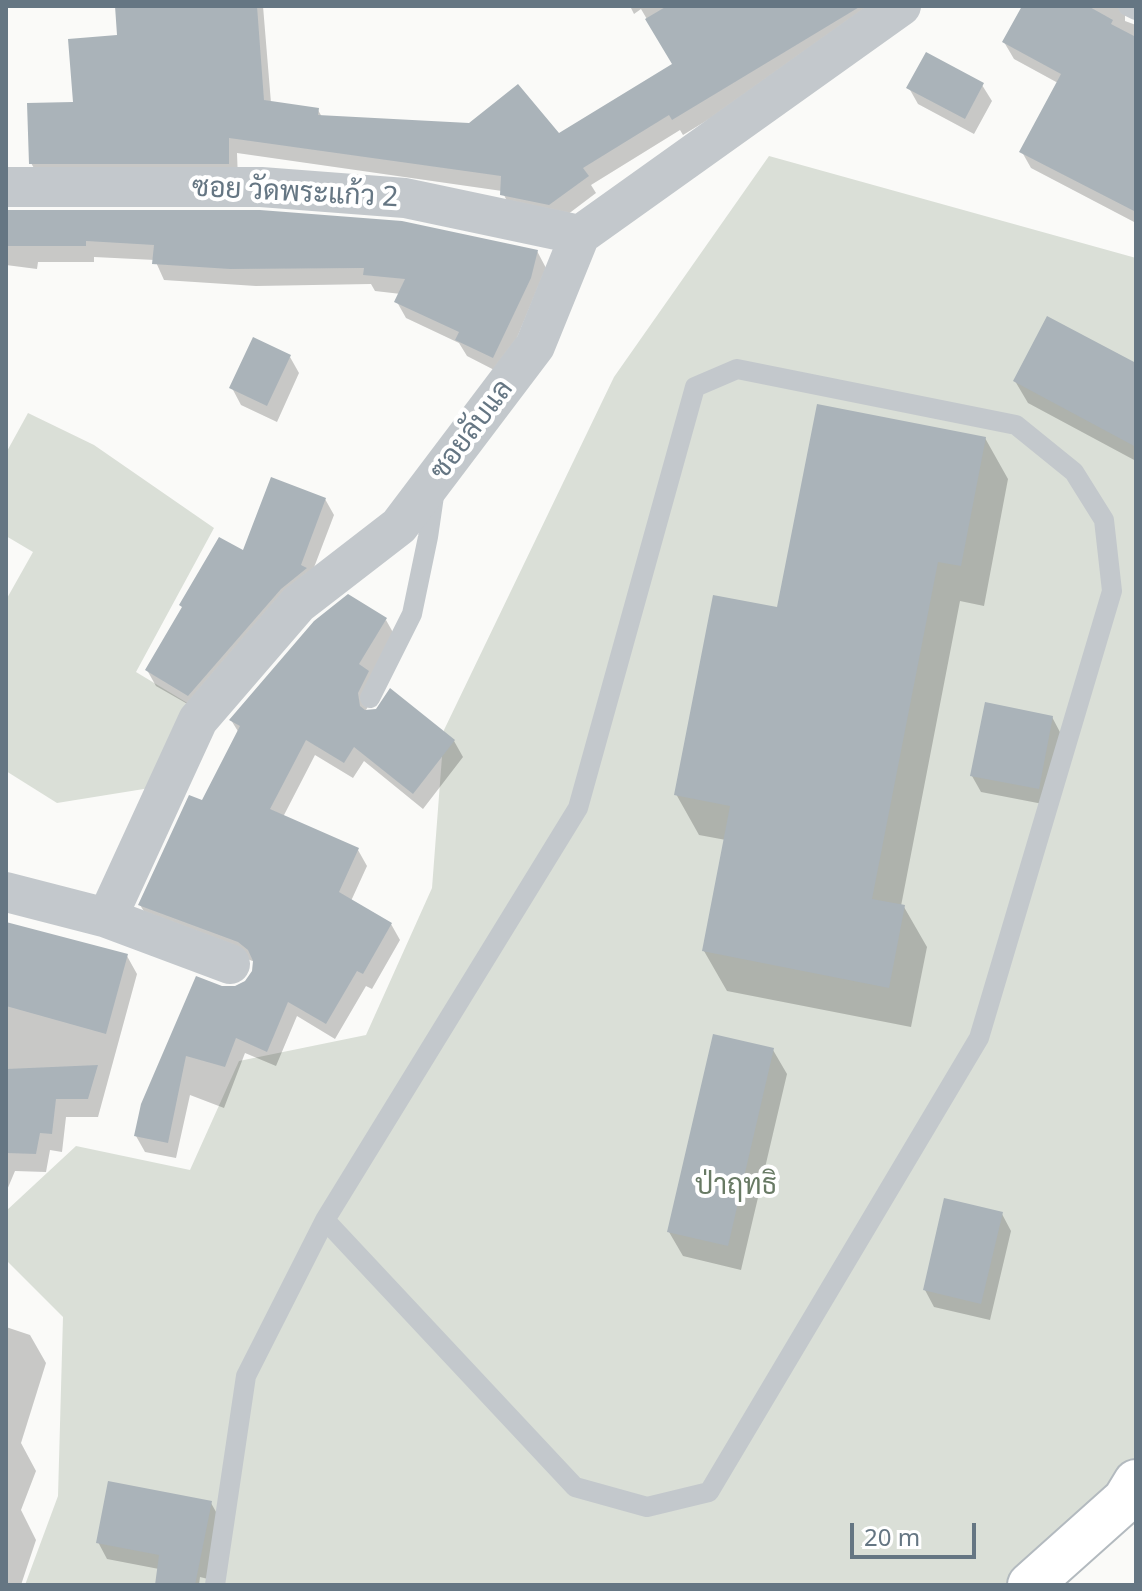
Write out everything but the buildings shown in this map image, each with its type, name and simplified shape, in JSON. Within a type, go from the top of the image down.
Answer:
[{"type":"street","points":[[580,235],[901,6]]},
{"type":"street","name":"ซอย วัดพระแก้ว 2","points":[[6,187],[261,187],[389,196],[580,235]]},
{"type":"street","name":"ซอยลับแล","points":[[107,918],[198,720],[298,604],[399,526],[535,346],[580,235]]},
{"type":"street","points":[[6,892],[107,918],[230,964]]},
{"type":"street","points":[[1030,1585],[1132,1496]]},
{"type":"lane","points":[[1128,6],[1136,10]]},
{"type":"lane","points":[[215,1585],[246,1376],[325,1220],[578,808],[695,387],[737,369],[1016,425],[1074,472],[1104,520],[1112,591],[979,1038],[709,1492],[647,1507],[575,1487],[325,1220]]},
{"type":"lane","points":[[370,698],[412,614],[428,537],[436,477]]},
{"type":"green space","name":"ป่าฤทธิ","points":[[769,156],[1136,258],[1136,1479],[1026,1585],[25,1585],[58,1496],[63,1317],[6,1260],[6,1211],[76,1146],[190,1170],[239,1061],[366,1035],[432,888],[444,730],[614,377]]},
{"type":"green space","points":[[28,413],[94,445],[214,528],[136,672],[189,704],[150,788],[57,803],[6,771],[6,600],[33,552],[6,536],[6,453]]}]
